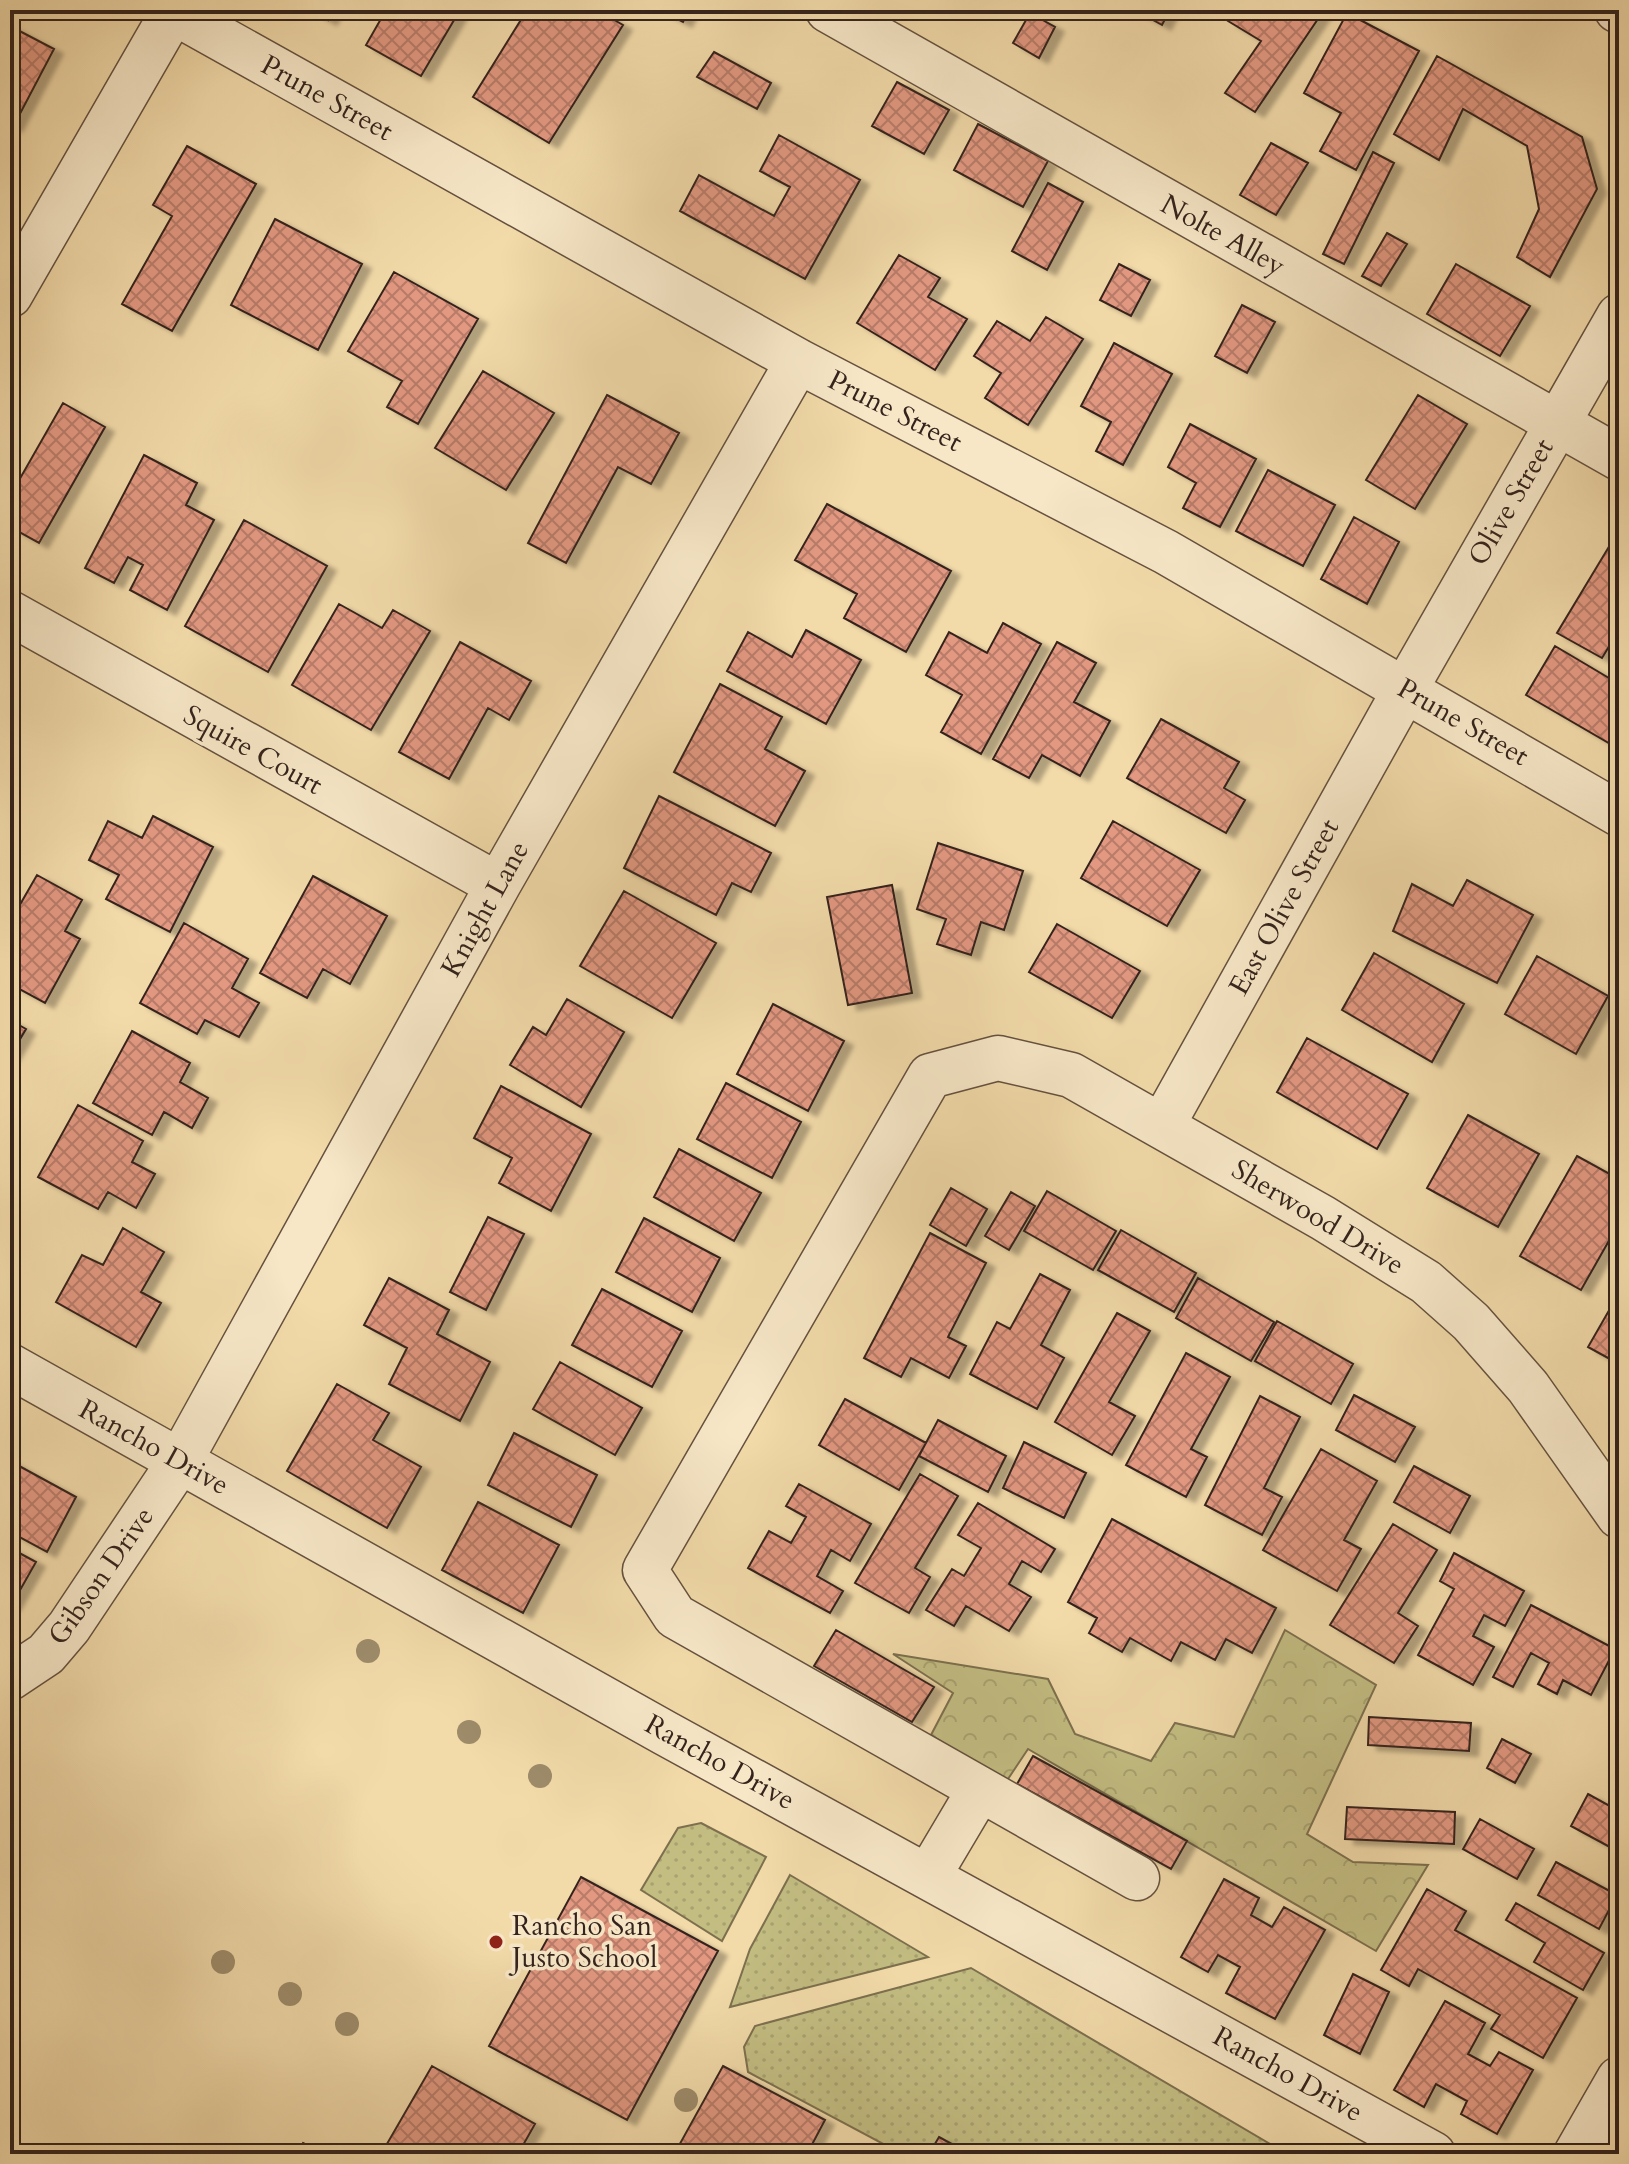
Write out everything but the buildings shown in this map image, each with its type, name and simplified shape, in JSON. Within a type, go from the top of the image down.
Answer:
[{"type":"street","name":"Nolte Alley","points":[[828,10],[1619,458]]},
{"type":"street","points":[[10,295],[171,11]]},
{"type":"street","name":"Prune Street","points":[[171,11],[798,361],[1166,552],[1406,688],[1619,814]]},
{"type":"street","name":"Olive Street","points":[[1406,688],[1619,316]]},
{"type":"street","name":"Knight Lane","points":[[180,1461],[498,885],[798,361]]},
{"type":"street","name":"Squire Court","points":[[10,613],[498,885]]},
{"type":"street","name":"East Olive Street","points":[[1162,1126],[1406,688]]},
{"type":"street","name":"Sherwood Drive","points":[[980,1789],[675,1616],[645,1570],[930,1076],[998,1058],[1071,1075],[1323,1218],[1426,1282],[1471,1322],[1528,1387],[1619,1516]]},
{"type":"street","name":"Rancho Drive","points":[[10,1366],[652,1725],[1433,2154]]},
{"type":"street","name":"Gibson Drive","points":[[10,1678],[46,1654],[69,1627],[180,1461]]},
{"type":"street","points":[[929,1875],[980,1789],[1137,1878]]},
{"type":"street","points":[[1576,2154],[1619,2079]]},
{"type":"green space","points":[[1285,1630],[1376,1685],[1307,1834],[1353,1862],[1428,1865],[1376,1951],[1028,1749],[1006,1782],[931,1735],[953,1693],[893,1654],[1048,1679],[1075,1734],[1151,1761],[1175,1723],[1234,1737]]},
{"type":"green space","points":[[701,1823],[766,1857],[722,1941],[641,1890],[678,1828]]},
{"type":"green space","points":[[790,1875],[928,1957],[730,2007],[750,1949]]},
{"type":"green space","points":[[971,1968],[1287,2154],[902,2154],[748,2072],[744,2047],[755,2026]]},
{"type":"place","name":"Rancho San Justo School","points":[[496,1942]]}]
